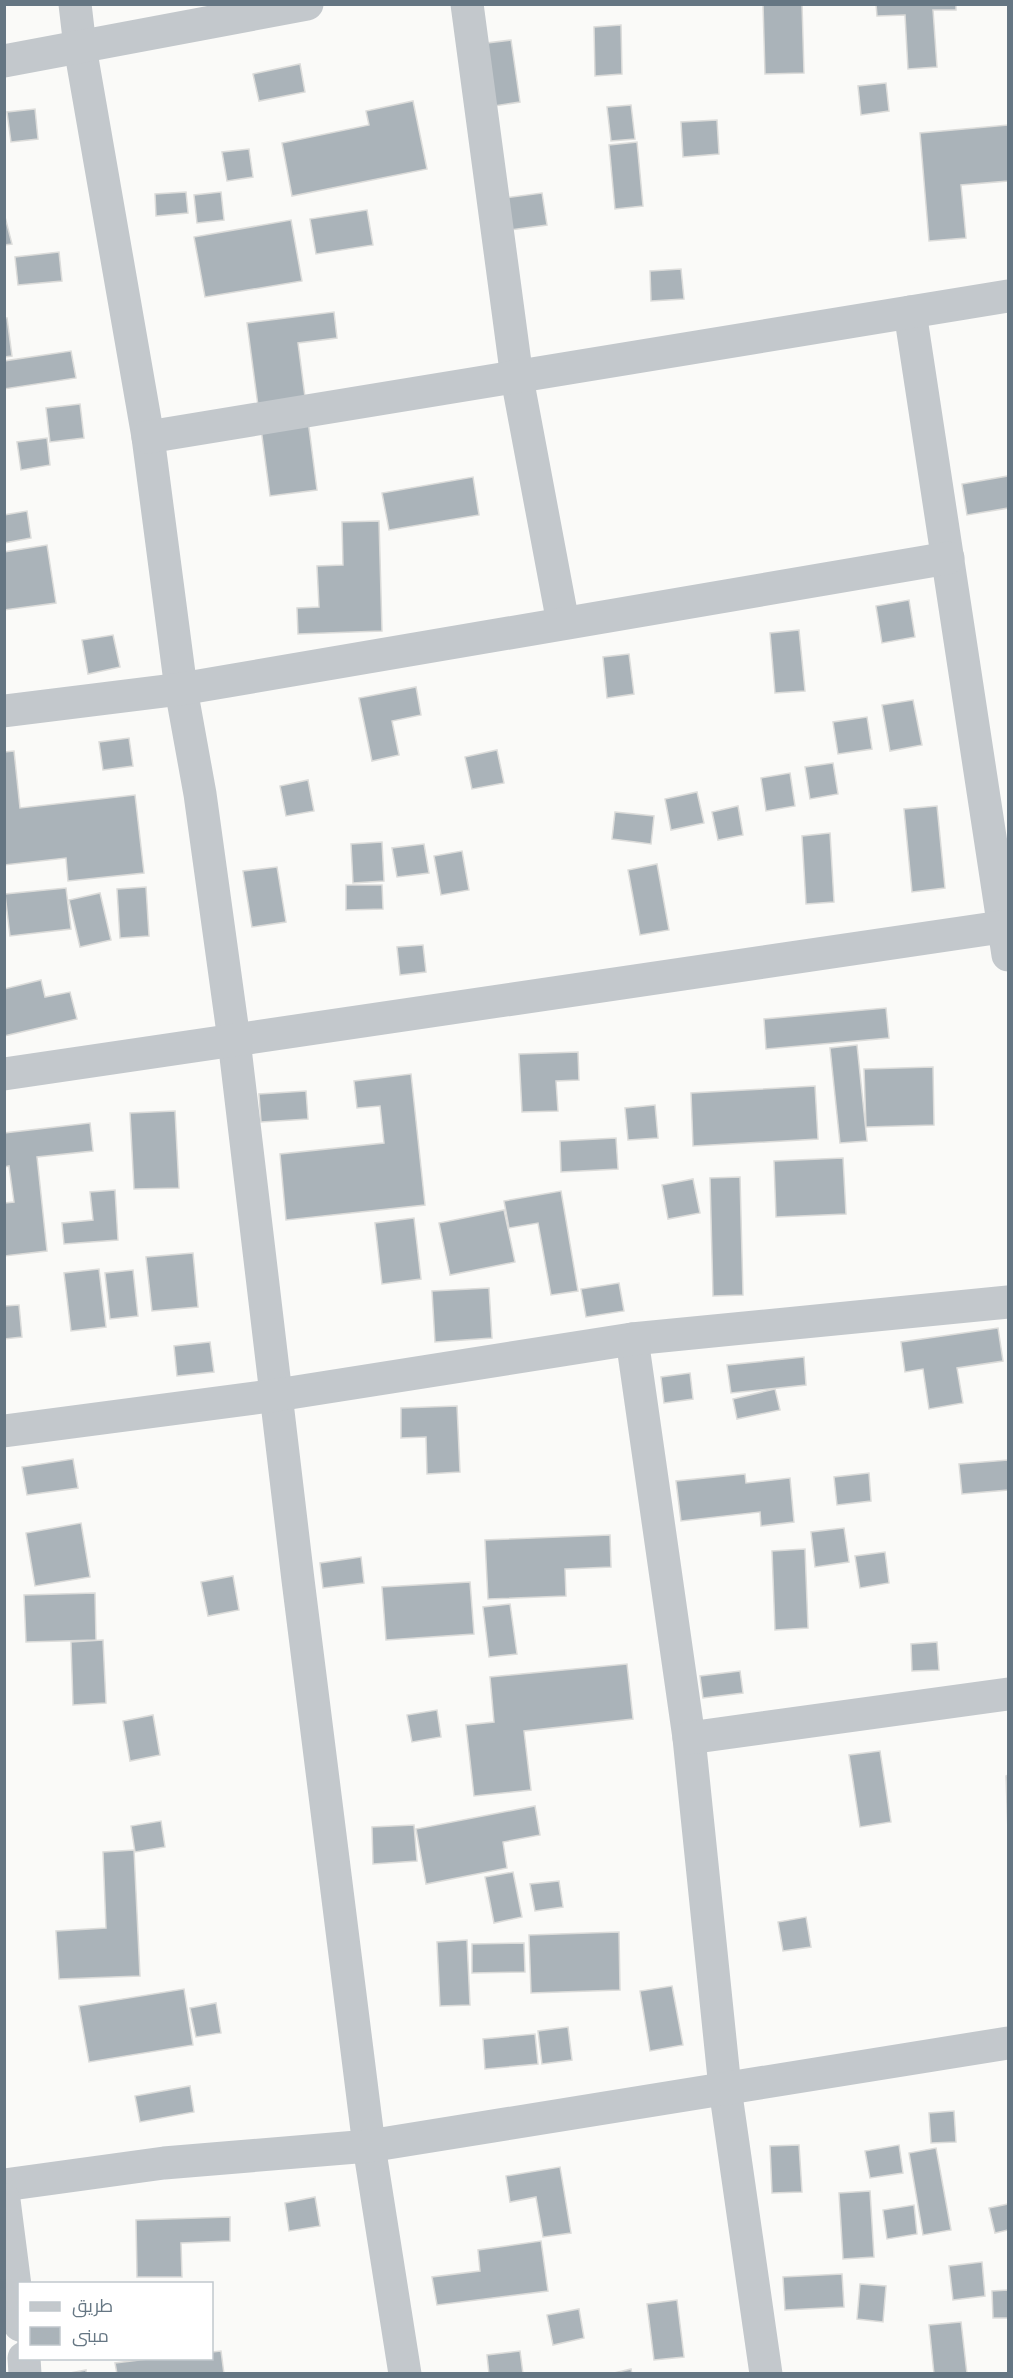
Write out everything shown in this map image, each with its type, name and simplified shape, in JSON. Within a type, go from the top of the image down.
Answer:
[{"type":"street","points":[[75,4],[80,47],[148,437],[181,689],[200,794],[234,1040],[369,2146],[403,2372]]},
{"type":"street","points":[[4,61],[307,4]]},
{"type":"street","points":[[467,4],[517,378],[563,623]]},
{"type":"street","points":[[148,437],[1008,296]]},
{"type":"street","points":[[4,1074],[234,1040],[1007,936],[910,312]]},
{"type":"street","points":[[4,711],[181,689],[948,558]]},
{"type":"street","points":[[4,1431],[277,1395],[632,1339],[1008,1302]]},
{"type":"street","points":[[632,1339],[689,1738],[725,2088],[766,2373]]},
{"type":"street","points":[[689,1738],[1008,1694]]},
{"type":"street","points":[[4,2185],[164,2163],[369,2146],[1008,2043]]},
{"type":"street","points":[[4,2200],[18,2309]]},
{"type":"building","points":[[763,4],[802,4],[804,73],[765,74]]},
{"type":"building","points":[[876,4],[956,4],[956,10],[933,10],[937,67],[908,69],[905,15],[877,16]]},
{"type":"building","points":[[621,25],[622,74],[595,76],[594,27]]},
{"type":"building","points":[[511,40],[520,102],[488,107],[479,44]]},
{"type":"building","points":[[300,64],[305,92],[259,101],[253,74]]},
{"type":"building","points":[[886,83],[889,111],[861,115],[858,86]]},
{"type":"building","points":[[413,101],[427,169],[292,196],[282,143],[369,125],[366,111]]},
{"type":"building","points":[[631,105],[635,139],[611,141],[607,107]]},
{"type":"building","points":[[35,109],[38,139],[11,142],[7,112]]},
{"type":"building","points":[[717,120],[719,154],[683,157],[681,122]]},
{"type":"building","points":[[1008,125],[1008,181],[961,185],[966,238],[929,241],[920,133]]},
{"type":"building","points":[[637,142],[643,206],[615,209],[609,145]]},
{"type":"building","points":[[249,149],[253,177],[227,181],[222,152]]},
{"type":"building","points":[[186,192],[188,213],[156,216],[155,194]]},
{"type":"building","points":[[221,192],[224,220],[197,223],[194,195]]},
{"type":"building","points":[[542,193],[547,225],[510,230],[505,198]]},
{"type":"building","points":[[367,210],[373,245],[316,254],[310,219]]},
{"type":"building","points":[[4,213],[12,244],[4,245]]},
{"type":"building","points":[[291,220],[302,281],[205,297],[194,237]]},
{"type":"building","points":[[59,252],[62,281],[18,285],[15,257]]},
{"type":"building","points":[[681,269],[684,299],[651,301],[650,271]]},
{"type":"building","points":[[334,312],[337,338],[298,343],[317,490],[270,496],[247,323]]},
{"type":"building","points":[[4,318],[7,318],[12,356],[4,357]]},
{"type":"building","points":[[71,351],[76,378],[4,389],[4,361]]},
{"type":"building","points":[[80,404],[84,438],[50,442],[46,408]]},
{"type":"building","points":[[47,438],[50,465],[21,470],[17,442]]},
{"type":"building","points":[[1008,476],[1008,508],[967,515],[962,484]]},
{"type":"building","points":[[473,477],[479,515],[389,530],[382,493]]},
{"type":"building","points":[[27,511],[31,538],[4,543],[4,515]]},
{"type":"building","points":[[379,521],[382,631],[298,634],[297,608],[319,607],[317,566],[343,565],[342,522]]},
{"type":"building","points":[[47,545],[56,603],[4,610],[4,552]]},
{"type":"building","points":[[909,600],[915,637],[882,643],[876,606]]},
{"type":"building","points":[[799,630],[805,691],[775,693],[770,633]]},
{"type":"building","points":[[113,635],[120,667],[88,674],[82,640]]},
{"type":"building","points":[[629,654],[634,694],[607,698],[603,657]]},
{"type":"building","points":[[416,687],[421,715],[392,721],[399,755],[372,761],[359,698]]},
{"type":"building","points":[[913,700],[922,745],[890,751],[882,705]]},
{"type":"building","points":[[867,717],[872,749],[838,754],[833,722]]},
{"type":"building","points":[[129,738],[133,766],[103,770],[99,742]]},
{"type":"building","points":[[497,750],[504,783],[472,789],[465,757]]},
{"type":"building","points":[[14,751],[20,808],[135,795],[144,873],[68,881],[66,858],[4,865],[4,752]]},
{"type":"building","points":[[833,763],[838,794],[810,799],[805,767]]},
{"type":"building","points":[[790,773],[795,806],[766,811],[761,778]]},
{"type":"building","points":[[308,780],[314,811],[286,816],[280,786]]},
{"type":"building","points":[[697,792],[704,823],[671,830],[665,799]]},
{"type":"building","points":[[738,806],[743,835],[718,840],[712,812]]},
{"type":"building","points":[[937,806],[945,888],[912,892],[904,809]]},
{"type":"building","points":[[615,812],[654,816],[651,844],[612,839]]},
{"type":"building","points":[[830,833],[834,902],[806,904],[802,836]]},
{"type":"building","points":[[382,842],[384,881],[353,883],[351,844]]},
{"type":"building","points":[[424,844],[429,873],[397,877],[392,848]]},
{"type":"building","points":[[462,851],[469,890],[441,895],[434,856]]},
{"type":"building","points":[[657,864],[669,930],[640,935],[628,870]]},
{"type":"building","points":[[277,867],[286,922],[252,927],[243,871]]},
{"type":"building","points":[[346,885],[382,885],[383,909],[346,910]]},
{"type":"building","points":[[146,887],[149,936],[120,938],[117,889]]},
{"type":"building","points":[[66,888],[71,929],[10,936],[5,894]]},
{"type":"building","points":[[100,893],[111,940],[80,947],[69,900]]},
{"type":"building","points":[[423,945],[426,972],[400,975],[397,947]]},
{"type":"building","points":[[41,980],[45,997],[70,992],[77,1019],[4,1036],[4,989]]},
{"type":"building","points":[[886,1008],[889,1038],[766,1049],[764,1019]]},
{"type":"building","points":[[857,1045],[867,1141],[840,1143],[830,1048]]},
{"type":"building","points":[[578,1052],[579,1080],[556,1081],[558,1111],[522,1112],[519,1054]]},
{"type":"building","points":[[933,1067],[934,1125],[866,1127],[864,1069]]},
{"type":"building","points":[[411,1074],[425,1205],[286,1220],[280,1154],[384,1143],[380,1106],[357,1108],[354,1081]]},
{"type":"building","points":[[815,1086],[818,1139],[693,1146],[691,1093]]},
{"type":"building","points":[[306,1091],[308,1119],[261,1122],[259,1094]]},
{"type":"building","points":[[655,1105],[658,1138],[628,1140],[625,1108]]},
{"type":"building","points":[[175,1111],[179,1188],[134,1189],[130,1113]]},
{"type":"building","points":[[90,1123],[93,1151],[37,1157],[47,1251],[4,1256],[4,1203],[14,1202],[9,1166],[4,1167],[4,1133]]},
{"type":"building","points":[[616,1138],[618,1169],[561,1172],[560,1141]]},
{"type":"building","points":[[843,1158],[846,1214],[776,1217],[774,1161]]},
{"type":"building","points":[[740,1177],[743,1295],[713,1296],[710,1178]]},
{"type":"building","points":[[693,1179],[700,1213],[668,1219],[662,1185]]},
{"type":"building","points":[[115,1190],[118,1240],[64,1244],[62,1223],[93,1220],[90,1192]]},
{"type":"building","points":[[561,1191],[578,1291],[551,1295],[538,1223],[509,1228],[504,1201]]},
{"type":"building","points":[[504,1210],[515,1262],[450,1275],[439,1223]]},
{"type":"building","points":[[414,1218],[421,1279],[382,1284],[375,1223]]},
{"type":"building","points":[[193,1253],[198,1307],[152,1311],[146,1257]]},
{"type":"building","points":[[99,1269],[106,1327],[71,1331],[64,1273]]},
{"type":"building","points":[[133,1270],[138,1316],[110,1319],[105,1273]]},
{"type":"building","points":[[619,1283],[624,1311],[586,1317],[581,1289]]},
{"type":"building","points":[[489,1288],[492,1338],[435,1342],[432,1291]]},
{"type":"building","points":[[19,1305],[22,1337],[4,1339],[4,1306]]},
{"type":"building","points":[[998,1328],[1003,1361],[957,1368],[963,1403],[929,1409],[923,1369],[905,1372],[901,1342]]},
{"type":"building","points":[[210,1342],[214,1372],[177,1376],[174,1346]]},
{"type":"building","points":[[804,1357],[806,1385],[731,1393],[727,1365]]},
{"type":"building","points":[[690,1373],[693,1399],[664,1403],[661,1377]]},
{"type":"building","points":[[775,1389],[780,1410],[737,1419],[733,1399]]},
{"type":"building","points":[[457,1406],[460,1472],[427,1474],[426,1437],[401,1438],[401,1408]]},
{"type":"building","points":[[73,1459],[78,1488],[27,1495],[22,1467]]},
{"type":"building","points":[[1008,1460],[1008,1490],[962,1494],[959,1464]]},
{"type":"building","points":[[869,1473],[871,1501],[837,1505],[834,1477]]},
{"type":"building","points":[[745,1474],[746,1483],[790,1478],[794,1522],[761,1526],[760,1512],[681,1521],[676,1481]]},
{"type":"building","points":[[81,1523],[90,1577],[35,1586],[26,1533]]},
{"type":"building","points":[[844,1528],[849,1562],[815,1567],[811,1532]]},
{"type":"building","points":[[610,1535],[611,1567],[565,1569],[566,1596],[488,1599],[485,1540]]},
{"type":"building","points":[[805,1549],[808,1628],[775,1630],[772,1551]]},
{"type":"building","points":[[885,1552],[889,1583],[860,1588],[855,1556]]},
{"type":"building","points":[[361,1557],[364,1583],[323,1588],[320,1563]]},
{"type":"building","points":[[233,1576],[239,1610],[208,1616],[201,1582]]},
{"type":"building","points":[[470,1582],[474,1634],[386,1640],[382,1587]]},
{"type":"building","points":[[95,1593],[96,1640],[26,1642],[24,1595]]},
{"type":"building","points":[[510,1604],[517,1654],[489,1657],[483,1607]]},
{"type":"building","points":[[103,1640],[106,1703],[73,1705],[71,1642]]},
{"type":"building","points":[[937,1642],[939,1670],[912,1671],[911,1644]]},
{"type":"building","points":[[627,1664],[633,1719],[524,1731],[531,1790],[474,1796],[466,1725],[494,1722],[490,1677]]},
{"type":"building","points":[[740,1671],[743,1693],[703,1698],[700,1676]]},
{"type":"building","points":[[437,1710],[441,1737],[412,1742],[407,1715]]},
{"type":"building","points":[[153,1715],[160,1755],[130,1761],[123,1721]]},
{"type":"building","points":[[880,1751],[891,1822],[860,1827],[849,1755]]},
{"type":"building","points":[[1008,1775],[1008,1832],[1006,1776]]},
{"type":"building","points":[[535,1806],[540,1835],[503,1842],[507,1868],[426,1884],[416,1829]]},
{"type":"building","points":[[161,1821],[165,1847],[135,1852],[131,1826]]},
{"type":"building","points":[[414,1825],[417,1861],[373,1864],[372,1827]]},
{"type":"building","points":[[134,1850],[140,1976],[59,1979],[56,1931],[106,1928],[103,1852]]},
{"type":"building","points":[[513,1872],[522,1917],[494,1923],[485,1877]]},
{"type":"building","points":[[559,1881],[563,1907],[535,1911],[530,1884]]},
{"type":"building","points":[[806,1917],[811,1947],[783,1951],[778,1922]]},
{"type":"building","points":[[619,1932],[620,1990],[531,1993],[529,1935]]},
{"type":"building","points":[[467,1940],[470,2005],[440,2006],[437,1942]]},
{"type":"building","points":[[524,1943],[525,1972],[472,1973],[472,1944]]},
{"type":"building","points":[[672,1986],[683,2045],[650,2051],[640,1991]]},
{"type":"building","points":[[184,1989],[193,2045],[89,2062],[79,2006]]},
{"type":"building","points":[[216,2003],[221,2033],[196,2037],[190,2008]]},
{"type":"building","points":[[568,2027],[572,2060],[542,2064],[538,2031]]},
{"type":"building","points":[[535,2034],[538,2064],[485,2069],[483,2039]]},
{"type":"building","points":[[190,2086],[194,2112],[140,2122],[135,2096]]},
{"type":"building","points":[[954,2111],[956,2142],[931,2143],[929,2113]]},
{"type":"building","points":[[799,2145],[802,2192],[772,2193],[770,2146]]},
{"type":"building","points":[[899,2145],[903,2173],[870,2178],[865,2151]]},
{"type":"building","points":[[936,2148],[951,2230],[923,2235],[909,2153]]},
{"type":"building","points":[[560,2167],[571,2233],[543,2237],[536,2197],[510,2202],[506,2176]]},
{"type":"building","points":[[870,2191],[874,2257],[843,2259],[839,2193]]},
{"type":"building","points":[[315,2197],[320,2226],[289,2231],[285,2203]]},
{"type":"building","points":[[1008,2204],[1008,2230],[995,2233],[989,2208]]},
{"type":"building","points":[[914,2205],[917,2234],[887,2239],[883,2210]]},
{"type":"building","points":[[230,2217],[230,2241],[181,2243],[182,2277],[137,2277],[136,2220]]},
{"type":"building","points":[[541,2241],[548,2291],[437,2305],[432,2277],[480,2271],[478,2250]]},
{"type":"building","points":[[982,2262],[985,2296],[953,2300],[949,2266]]},
{"type":"building","points":[[842,2274],[844,2307],[785,2310],[783,2277]]},
{"type":"building","points":[[860,2284],[886,2286],[883,2322],[857,2319]]},
{"type":"building","points":[[1008,2290],[1008,2318],[993,2318],[992,2291]]},
{"type":"building","points":[[677,2300],[684,2357],[654,2360],[647,2304]]},
{"type":"building","points":[[579,2309],[584,2338],[553,2345],[547,2315]]},
{"type":"building","points":[[961,2322],[967,2374],[934,2374],[929,2325]]},
{"type":"building","points":[[221,2351],[224,2374],[117,2374],[115,2363],[140,2360],[213,2360],[213,2352]]},
{"type":"building","points":[[520,2351],[523,2374],[489,2374],[487,2355]]},
{"type":"building","points":[[631,2369],[632,2374],[610,2374]]},
{"type":"building","points":[[86,2370],[86,2374],[65,2374]]}]
